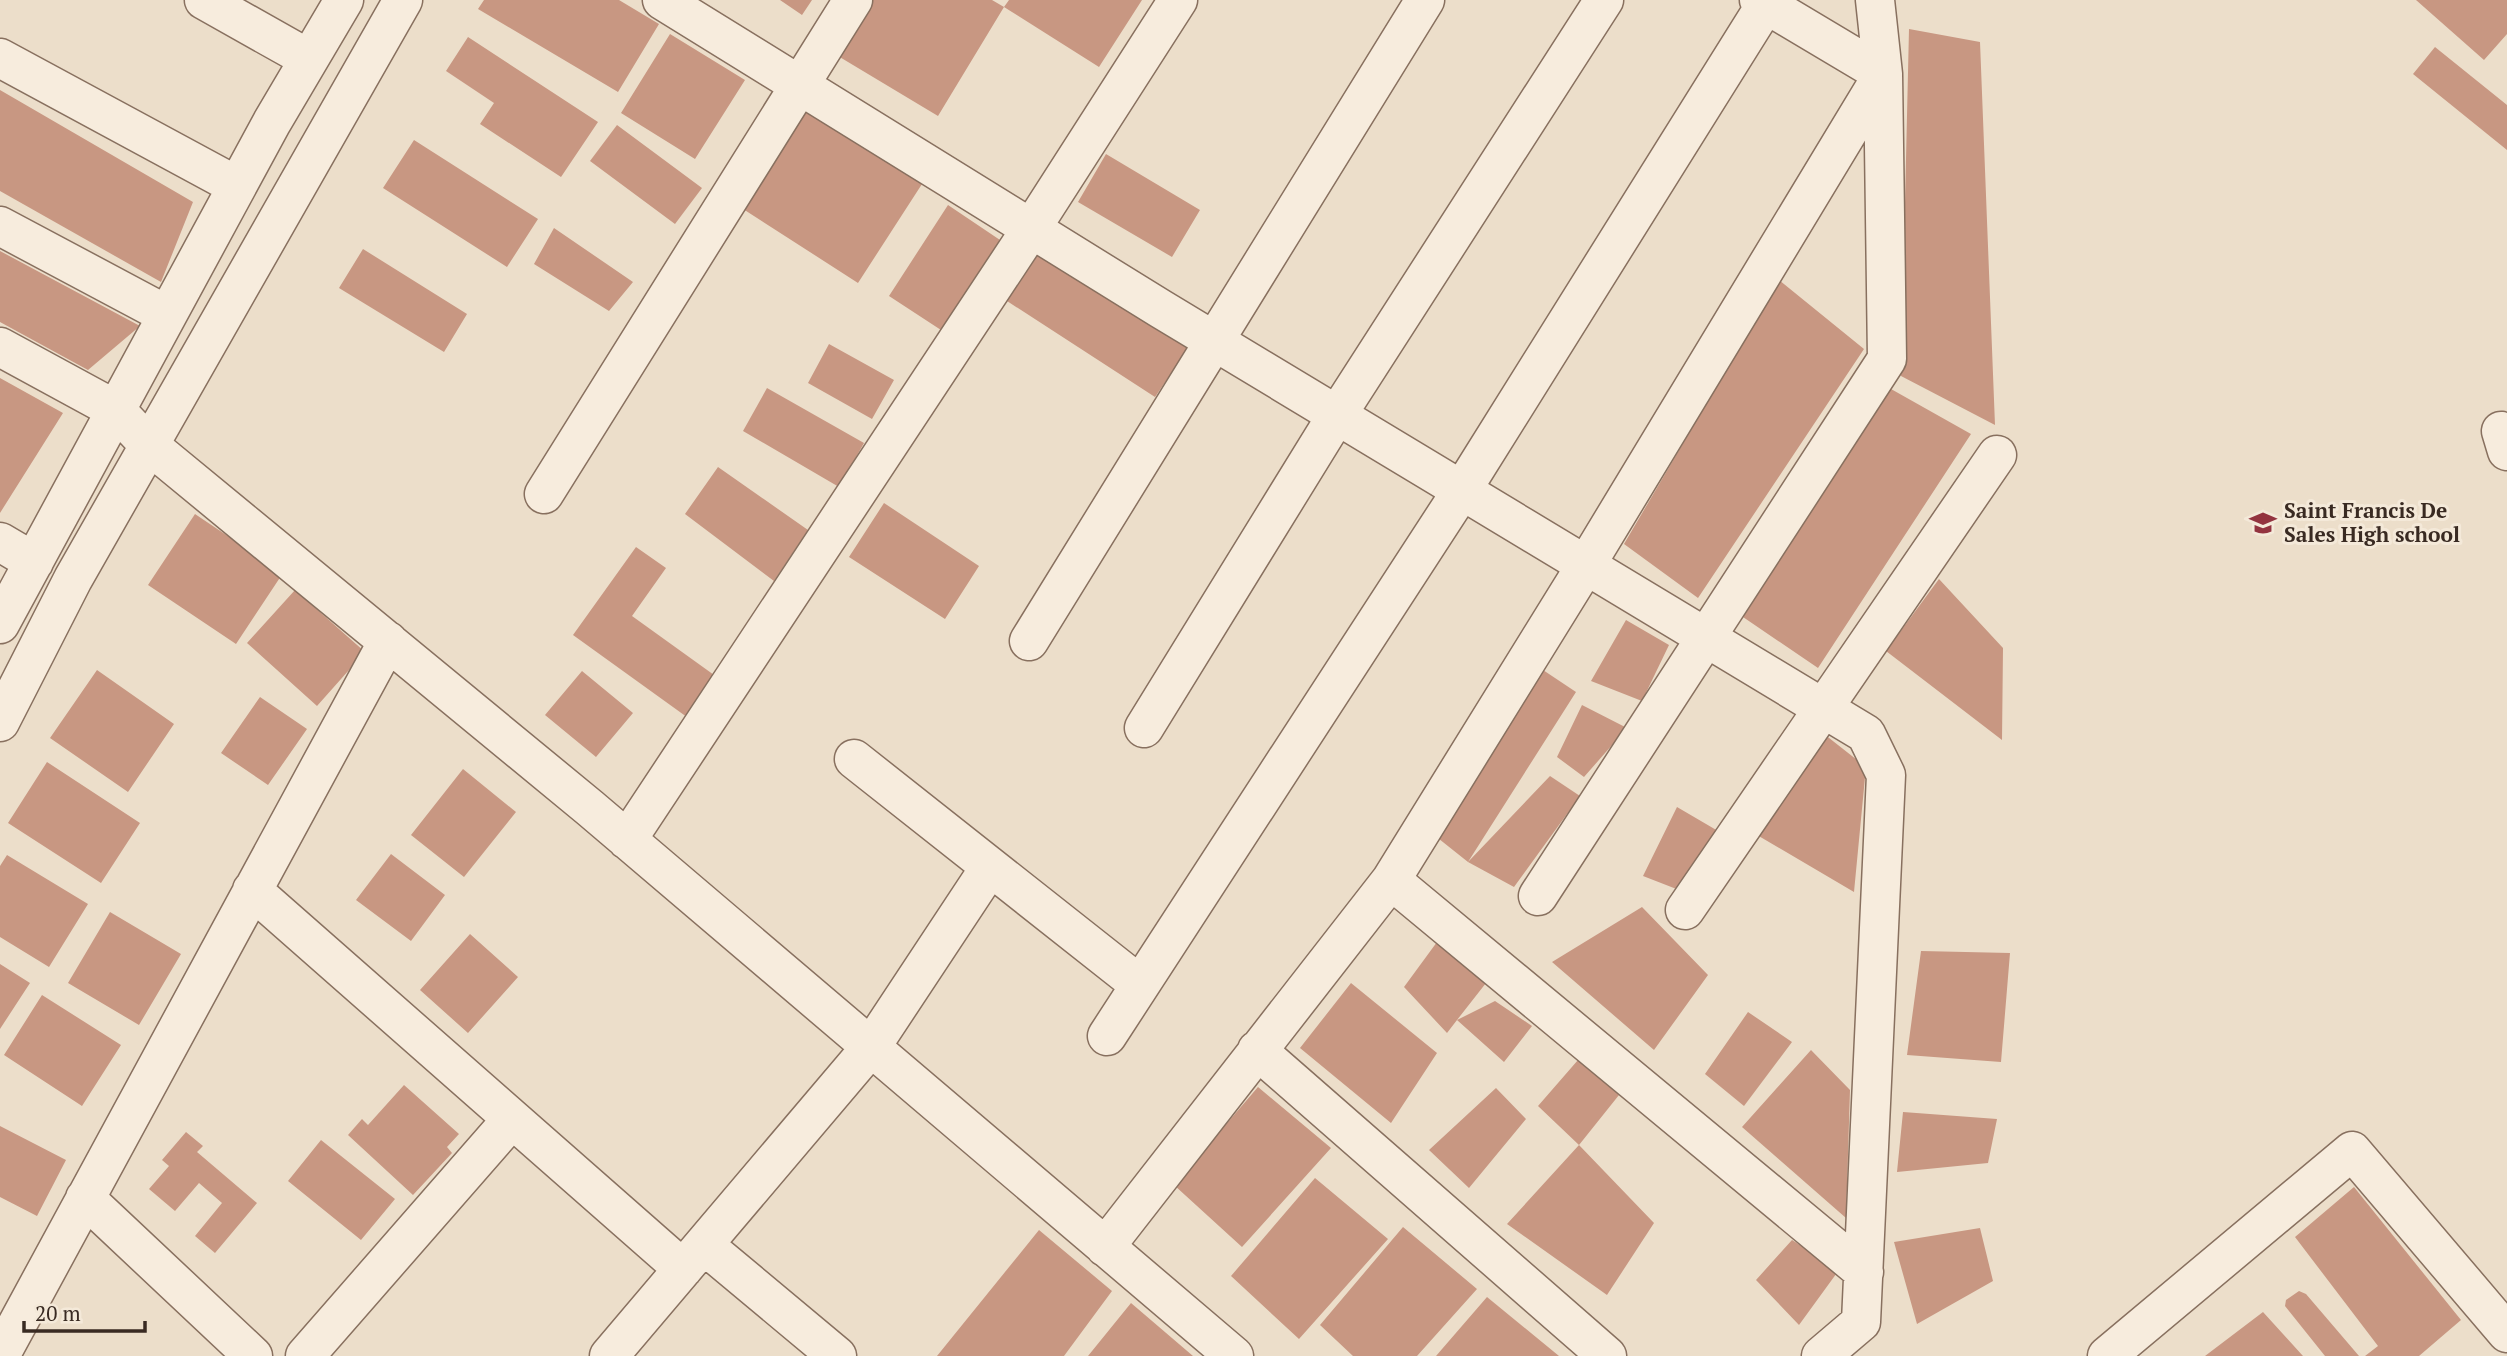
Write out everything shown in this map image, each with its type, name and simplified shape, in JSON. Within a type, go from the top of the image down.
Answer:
[{"type":"street","points":[[204,0],[309,59]]},
{"type":"street","points":[[0,624],[237,186],[344,0]]},
{"type":"street","points":[[0,722],[73,579],[403,0]]},
{"type":"street","points":[[662,0],[1213,340],[1866,734],[1886,775],[1861,1322],[1821,1356]]},
{"type":"street","points":[[544,494],[853,0]]},
{"type":"street","points":[[627,840],[1031,229],[1178,0]]},
{"type":"street","points":[[1029,641],[1425,0]]},
{"type":"street","points":[[1144,728],[1337,415],[1604,0]]},
{"type":"street","points":[[1538,896],[1887,359],[1883,74],[1875,0]]},
{"type":"street","points":[[1107,1036],[1462,490],[1762,2],[1883,74]]},
{"type":"street","points":[[0,58],[237,186]]},
{"type":"street","points":[[1105,1247],[1391,880],[1586,565],[1883,74]]},
{"type":"street","points":[[0,226],[167,315]]},
{"type":"street","points":[[0,347],[116,410],[149,445],[627,840],[1234,1356]]},
{"type":"street","points":[[1685,910],[1997,454]]},
{"type":"street","points":[[0,542],[34,562]]},
{"type":"street","points":[[0,1356],[388,641]]},
{"type":"street","points":[[854,759],[1140,985]]},
{"type":"street","points":[[609,1356],[871,1047],[990,867]]},
{"type":"street","points":[[1391,880],[1864,1272]]},
{"type":"street","points":[[252,890],[512,1119],[693,1257],[837,1356]]},
{"type":"street","points":[[1257,1050],[1606,1356]]},
{"type":"street","points":[[306,1356],[512,1119]]},
{"type":"street","points":[[2107,1356],[2352,1151],[2507,1333]]},
{"type":"street","points":[[85,1198],[253,1356]]},
{"type":"building","points":[[484,0],[619,0],[659,24],[618,92],[478,9]]},
{"type":"building","points":[[780,0],[812,0],[802,15]]},
{"type":"building","points":[[872,0],[992,0],[1004,7],[938,116],[838,56]]},
{"type":"building","points":[[1009,0],[1142,0],[1099,67],[1004,7]]},
{"type":"building","points":[[2416,0],[2507,0],[2507,34],[2484,60]]},
{"type":"building","points":[[1909,29],[1980,42],[1995,425],[1901,376]]},
{"type":"building","points":[[670,34],[745,80],[695,159],[621,113]]},
{"type":"building","points":[[468,37],[598,122],[561,177],[480,124],[494,103],[446,71]]},
{"type":"building","points":[[2435,47],[2507,105],[2507,150],[2413,74]]},
{"type":"building","points":[[0,90],[193,202],[161,282],[0,191]]},
{"type":"building","points":[[803,108],[922,184],[858,283],[740,207]]},
{"type":"building","points":[[617,125],[702,188],[675,224],[590,161]]},
{"type":"building","points":[[414,140],[538,219],[507,267],[383,188]]},
{"type":"building","points":[[1106,154],[1200,210],[1172,257],[1078,202]]},
{"type":"building","points":[[948,205],[1000,240],[941,330],[889,296]]},
{"type":"building","points":[[554,228],[633,282],[609,311],[534,264]]},
{"type":"building","points":[[1044,246],[1191,344],[1155,397],[1007,301]]},
{"type":"building","points":[[363,249],[467,314],[444,352],[339,288]]},
{"type":"building","points":[[0,251],[140,326],[88,370],[0,322]]},
{"type":"building","points":[[1779,280],[1864,349],[1698,598],[1624,544]]},
{"type":"building","points":[[829,344],[894,380],[872,419],[808,383]]},
{"type":"building","points":[[0,378],[63,413],[0,513]]},
{"type":"building","points":[[767,388],[864,443],[839,487],[743,431]]},
{"type":"building","points":[[1891,389],[1971,434],[1818,668],[1743,617]]},
{"type":"building","points":[[718,467],[808,530],[774,581],[685,514]]},
{"type":"building","points":[[884,503],[979,566],[945,619],[849,557]]},
{"type":"building","points":[[195,514],[283,573],[236,644],[148,585]]},
{"type":"building","points":[[636,547],[666,568],[632,616],[721,680],[691,720],[573,635]]},
{"type":"building","points":[[1939,579],[2003,648],[2002,740],[1886,651]]},
{"type":"building","points":[[295,590],[365,652],[317,706],[247,643]]},
{"type":"building","points":[[1626,620],[1669,645],[1642,701],[1591,681]]},
{"type":"building","points":[[1540,668],[1576,692],[1468,862],[1424,827]]},
{"type":"building","points":[[97,670],[174,724],[128,792],[50,738]]},
{"type":"building","points":[[582,671],[633,713],[596,757],[545,715]]},
{"type":"building","points":[[260,697],[307,729],[268,785],[221,753]]},
{"type":"building","points":[[1582,705],[1627,728],[1584,777],[1557,757]]},
{"type":"building","points":[[1824,734],[1866,767],[1854,892],[1757,835]]},
{"type":"building","points":[[47,762],[140,823],[101,883],[8,823]]},
{"type":"building","points":[[463,769],[516,812],[464,877],[411,835]]},
{"type":"building","points":[[1550,776],[1580,796],[1514,887],[1468,862]]},
{"type":"building","points":[[1677,807],[1718,831],[1679,890],[1643,876]]},
{"type":"building","points":[[391,854],[445,895],[411,941],[356,900]]},
{"type":"building","points":[[7,855],[88,904],[49,967],[0,937],[0,866]]},
{"type":"building","points":[[1642,907],[1708,975],[1654,1050],[1552,962]]},
{"type":"building","points":[[110,912],[181,954],[139,1025],[68,983]]},
{"type":"building","points":[[1448,927],[1486,983],[1447,1033],[1404,987]]},
{"type":"building","points":[[470,934],[518,977],[468,1033],[420,990]]},
{"type":"building","points":[[1921,951],[2010,953],[2001,1062],[1907,1055]]},
{"type":"building","points":[[0,964],[30,983],[0,1029]]},
{"type":"building","points":[[1351,983],[1437,1053],[1391,1123],[1300,1048]]},
{"type":"building","points":[[42,995],[121,1045],[82,1106],[4,1055]]},
{"type":"building","points":[[1495,1001],[1532,1026],[1504,1062],[1457,1020]]},
{"type":"building","points":[[1748,1012],[1792,1042],[1744,1106],[1705,1074]]},
{"type":"building","points":[[1811,1050],[1850,1090],[1846,1218],[1742,1127]]},
{"type":"building","points":[[1578,1060],[1619,1095],[1579,1145],[1538,1106]]},
{"type":"building","points":[[404,1085],[459,1134],[447,1147],[452,1153],[413,1195],[348,1135],[362,1119],[368,1125]]},
{"type":"building","points":[[1258,1087],[1331,1148],[1242,1247],[1174,1185]]},
{"type":"building","points":[[1496,1088],[1526,1119],[1469,1188],[1429,1150]]},
{"type":"building","points":[[1903,1112],[1997,1119],[1988,1163],[1897,1172]]},
{"type":"building","points":[[0,1126],[66,1160],[37,1216],[0,1197]]},
{"type":"building","points":[[186,1132],[203,1146],[197,1152],[257,1203],[215,1253],[195,1236],[222,1203],[199,1183],[175,1211],[149,1189],[169,1166],[162,1160]]},
{"type":"building","points":[[321,1140],[395,1199],[361,1240],[288,1181]]},
{"type":"building","points":[[1579,1145],[1654,1223],[1607,1295],[1507,1224]]},
{"type":"building","points":[[1315,1178],[1388,1239],[1299,1339],[1231,1276]]},
{"type":"building","points":[[2354,1187],[2461,1320],[2419,1356],[2365,1356],[2378,1346],[2295,1237]]},
{"type":"building","points":[[1403,1227],[1477,1289],[1417,1356],[1353,1356],[1320,1325]]},
{"type":"building","points":[[1980,1228],[1993,1281],[1917,1324],[1894,1242]]},
{"type":"building","points":[[1039,1230],[1112,1291],[1064,1356],[937,1356]]},
{"type":"building","points":[[1792,1240],[1839,1270],[1799,1325],[1756,1280]]},
{"type":"building","points":[[2299,1291],[2306,1294],[2359,1356],[2325,1356],[2285,1306],[2286,1300]]},
{"type":"building","points":[[1487,1297],[1559,1356],[1436,1356]]},
{"type":"building","points":[[1131,1303],[1193,1356],[1088,1356]]},
{"type":"building","points":[[2263,1312],[2303,1356],[2205,1356]]},
{"type":"place","name":"Saint Francis De Sales High school","points":[[2263,523]]}]
